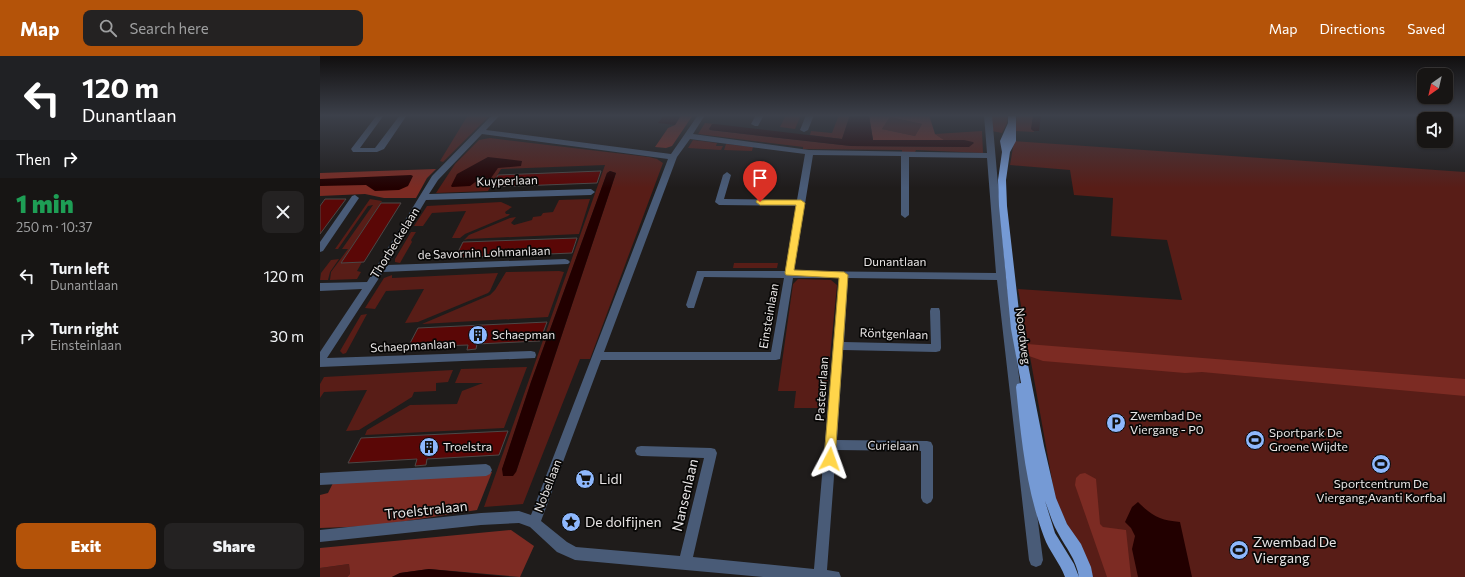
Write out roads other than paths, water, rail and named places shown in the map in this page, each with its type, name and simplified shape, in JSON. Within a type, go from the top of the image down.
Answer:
[{"type":"main road","name":"Noordweg","points":[[1012,139],[1012,142],[1006,152],[1002,180],[1003,206],[1016,329],[1018,369],[1026,431],[1039,502],[1050,536],[1072,577]]},
{"type":"main road","name":"Noordweg","points":[[1016,329],[1038,446],[1050,498],[1062,528],[1076,549],[1086,577]]},
{"type":"street","points":[[362,139],[355,149],[356,150],[377,150],[387,139]]},
{"type":"street","name":"Thorbeckelaan","points":[[320,362],[380,269],[435,178],[474,139]]},
{"type":"street","points":[[535,139],[673,158]]},
{"type":"street","name":"Nobellaan","points":[[686,139],[673,158],[534,523],[562,547],[575,553],[834,577]]},
{"type":"street","points":[[713,139],[809,152],[991,156]]},
{"type":"street","name":"Noordweg","points":[[990,139],[1001,277],[1036,560]]},
{"type":"street","name":"Einsteinlaan","points":[[597,356],[776,356],[809,152]]},
{"type":"street","points":[[905,154],[905,215]]},
{"type":"street","points":[[727,176],[719,202],[801,203]]},
{"type":"street","name":"Kuyperlaan","points":[[424,197],[536,192],[591,192]]},
{"type":"street","points":[[320,249],[355,198]]},
{"type":"street","name":"de Savornin Lohmanlaan","points":[[380,269],[565,262]]},
{"type":"street","name":"Dunantlaan","points":[[691,305],[700,273],[1001,277]]},
{"type":"street","name":"Pasteurlaan","points":[[820,576],[844,275]]},
{"type":"street","points":[[320,287],[370,285]]},
{"type":"street","name":"Röntgenlaan","points":[[838,346],[936,348],[935,311]]},
{"type":"street","name":"Schaepmanlaan","points":[[320,362],[531,354]]},
{"type":"street","name":"Curielaan","points":[[831,445],[927,446],[927,498]]},
{"type":"street","name":"Nansenlaan","points":[[641,451],[710,453],[684,564]]},
{"type":"street","points":[[320,479],[486,470]]},
{"type":"street","name":"Troelstralaan","points":[[320,536],[437,525],[481,519],[520,517],[534,523]]},
{"type":"place","name":"Schaepman","points":[[478,335]]},
{"type":"place","name":"Zwembad De Viergang - P0","points":[[1116,423]]},
{"type":"place","name":"Sportpark De Groene Wijdte","points":[[1255,440]]},
{"type":"place","name":"Troelstra","points":[[429,447]]},
{"type":"place","name":"Sportcentrum De Viergang;Avanti Korfbal","points":[[1381,464]]},
{"type":"place","name":"Lidl","points":[[585,479]]},
{"type":"place","name":"De dolfijnen","points":[[571,522]]},
{"type":"place","name":"Zwembad De Viergang","points":[[1239,550]]}]
